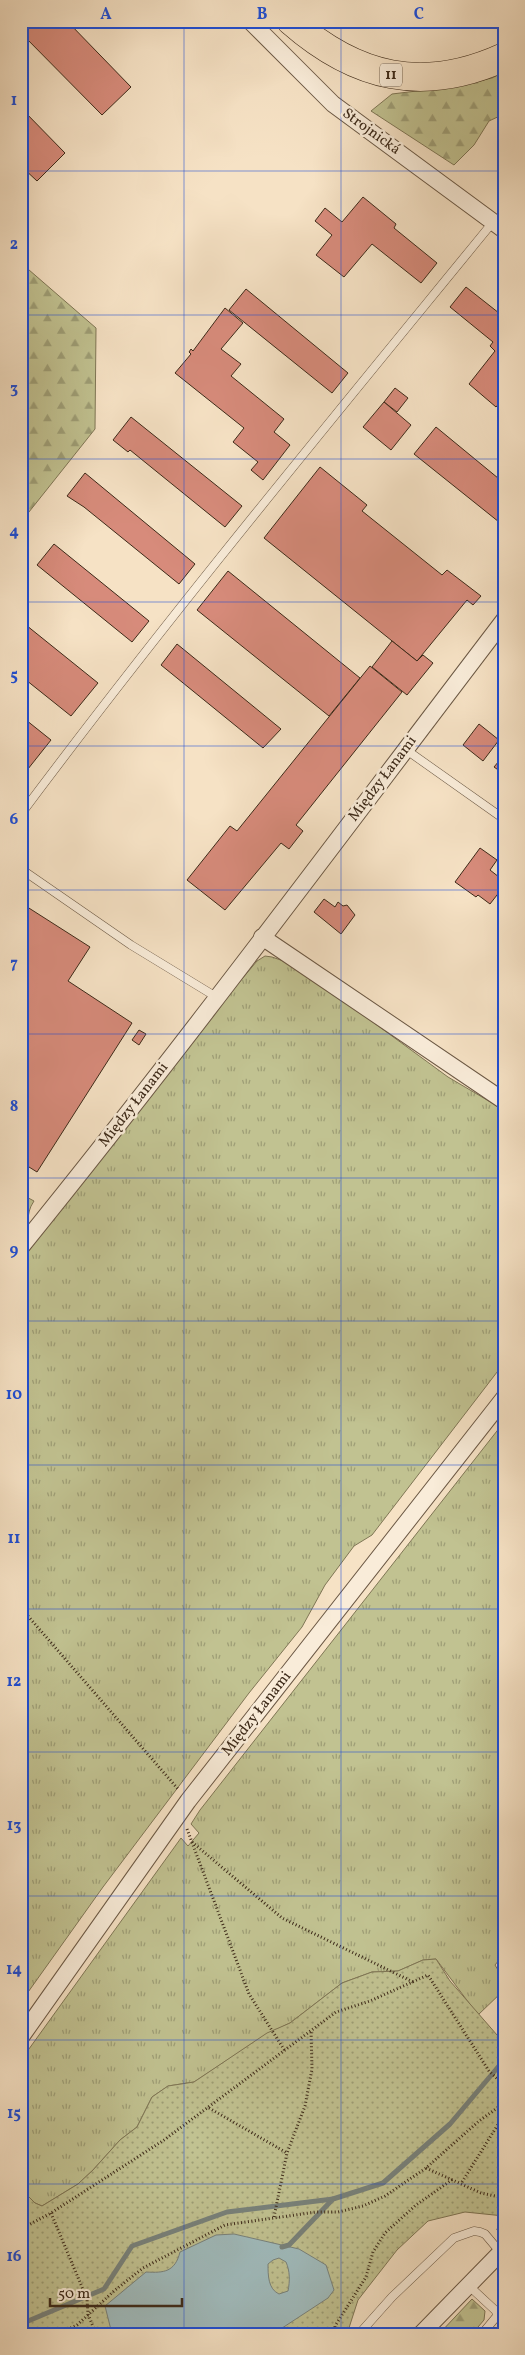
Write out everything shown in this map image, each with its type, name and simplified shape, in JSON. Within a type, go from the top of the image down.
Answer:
[{"type":"highway","name":"11","points":[[291,21],[308,36],[336,54],[363,68],[390,75],[431,76],[458,73],[485,66],[504,58]]},
{"type":"street","name":"Strojnická","points":[[250,21],[333,104],[499,226]]},
{"type":"street","name":"Między Łanami","points":[[21,1247],[218,998],[262,937],[504,620]]},
{"type":"street","points":[[262,937],[504,1101]]},
{"type":"street","name":"Między Łanami","points":[[21,2037],[185,1807],[504,1398]]},
{"type":"street","points":[[420,2334],[502,2251]]},
{"type":"lane","points":[[21,814],[90,721],[244,526],[499,226]]},
{"type":"lane","points":[[405,749],[504,818]]},
{"type":"lane","points":[[21,869],[131,946],[218,998]]},
{"type":"lane","points":[[359,2334],[392,2297],[454,2238],[480,2232],[485,2234],[502,2251]]},
{"type":"lane","points":[[469,2286],[496,2311],[496,2316],[482,2334]]},
{"type":"path","points":[[21,1608],[185,1807],[192,1842],[249,1994],[285,2051]]},
{"type":"path","points":[[192,1842],[282,1918],[414,1982]]},
{"type":"path","points":[[21,2229],[51,2213],[209,2108],[336,2012],[370,2002],[428,1975],[489,2071],[504,2085]]},
{"type":"path","points":[[274,2217],[287,2153],[305,2106],[312,2069],[311,2030]]},
{"type":"path","points":[[58,2334],[77,2325],[143,2268],[225,2226],[274,2217],[325,2211],[338,2212],[363,2206],[385,2196],[426,2168],[479,2121],[504,2104]]},
{"type":"path","points":[[209,2108],[287,2153]]},
{"type":"path","points":[[462,2183],[504,2115]]},
{"type":"path","points":[[426,2168],[481,2193],[503,2198],[498,2234],[502,2251]]},
{"type":"path","points":[[334,2334],[335,2326],[366,2277],[373,2252],[385,2233],[416,2205],[453,2179]]},
{"type":"path","points":[[51,2213],[87,2299],[88,2314],[96,2334]]},
{"type":"green space","points":[[504,72],[504,114],[489,121],[474,145],[454,165],[371,111],[392,94],[450,87],[492,78]]},
{"type":"green space","points":[[21,263],[96,328],[95,429],[21,522]]},
{"type":"green space","points":[[265,956],[295,965],[448,1077],[504,1110],[504,1363],[372,1535],[354,1546],[325,1585],[302,1627],[249,1693],[103,1887],[21,2002],[21,1258],[216,1010],[257,961]]},
{"type":"green space","points":[[21,1194],[34,1201],[29,1211],[26,1229],[21,1238]]},
{"type":"green space","points":[[504,1422],[504,1954],[495,1965],[504,1980],[504,1990],[478,2015],[436,1959],[423,1960],[398,1971],[372,1972],[342,1983],[290,2023],[267,2034],[194,2082],[168,2086],[152,2097],[137,2127],[120,2140],[78,2184],[42,2206],[35,2203],[29,2197],[21,2202],[21,2060],[181,1838],[188,1846],[199,1833],[191,1824],[200,1810]]},
{"type":"green space","points":[[436,1959],[450,1981],[504,2043],[504,2216],[465,2212],[428,2221],[397,2250],[358,2300],[347,2334],[21,2334],[21,2202],[29,2197],[35,2203],[42,2206],[78,2184],[120,2140],[137,2127],[152,2097],[168,2086],[194,2082],[267,2033],[290,2023],[342,1983],[372,1972],[398,1971],[423,1960]]},
{"type":"green space","points":[[472,2299],[485,2311],[484,2320],[472,2334],[439,2334]]},
{"type":"water","points":[[234,2234],[299,2249],[326,2265],[334,2290],[328,2298],[273,2334],[112,2334],[105,2306],[146,2272],[168,2270],[175,2264],[180,2252],[216,2235]],"holes":[[[279,2258],[286,2262],[289,2276],[288,2291],[279,2294],[275,2292],[271,2285],[268,2264]]]},
{"type":"building","points":[[21,21],[67,21],[131,87],[102,115],[21,33]]},
{"type":"building","points":[[21,108],[65,153],[37,181],[21,166]]},
{"type":"building","points":[[363,197],[396,224],[394,228],[437,263],[421,283],[372,244],[344,277],[316,255],[332,235],[315,221],[325,208],[342,222]]},
{"type":"building","points":[[466,287],[504,317],[504,398],[496,407],[469,384],[495,351],[490,346],[493,342],[450,307]]},
{"type":"building","points":[[246,289],[348,373],[332,393],[229,310]]},
{"type":"building","points":[[225,308],[243,323],[221,349],[241,364],[231,376],[284,419],[274,432],[290,445],[263,480],[251,470],[258,462],[233,442],[244,428],[175,373],[191,354],[189,352],[191,349],[193,351]]},
{"type":"building","points":[[395,388],[408,398],[397,412],[384,402]]},
{"type":"building","points":[[384,402],[411,425],[391,450],[363,427]]},
{"type":"building","points":[[131,417],[242,506],[225,527],[130,450],[128,452],[113,440]]},
{"type":"building","points":[[436,427],[504,483],[504,526],[414,454]]},
{"type":"building","points":[[320,467],[367,505],[362,511],[442,575],[447,570],[481,596],[473,605],[467,600],[417,661],[264,538]]},
{"type":"building","points":[[85,473],[195,564],[179,584],[84,507],[67,496]]},
{"type":"building","points":[[54,544],[149,621],[132,642],[37,565]]},
{"type":"building","points":[[228,571],[360,678],[329,716],[197,610]]},
{"type":"building","points":[[21,621],[98,683],[71,716],[21,676]]},
{"type":"building","points":[[392,641],[417,661],[423,655],[433,663],[407,695],[372,667]]},
{"type":"building","points":[[177,644],[281,729],[263,748],[161,665]]},
{"type":"building","points":[[370,666],[402,692],[296,825],[303,831],[289,849],[281,843],[225,910],[187,880],[230,826],[237,831]]},
{"type":"building","points":[[21,716],[51,740],[24,774],[21,771]]},
{"type":"building","points":[[479,724],[499,740],[483,761],[463,745]]},
{"type":"building","points":[[504,755],[504,774],[494,767]]},
{"type":"building","points":[[480,848],[497,860],[490,870],[504,881],[504,886],[490,904],[478,895],[476,897],[455,882]]},
{"type":"building","points":[[324,899],[335,907],[338,902],[343,906],[347,905],[355,915],[341,934],[314,912]]},
{"type":"building","points":[[21,903],[90,947],[68,981],[132,1023],[37,1172],[21,1162]]},
{"type":"building","points":[[139,1030],[146,1034],[139,1045],[132,1040]]},
{"type":"waterway","points":[[282,2247],[289,2245],[333,2199],[383,2183],[450,2124],[504,2060]]},
{"type":"waterway","points":[[21,2324],[104,2289],[132,2246],[227,2212],[333,2199]]}]
